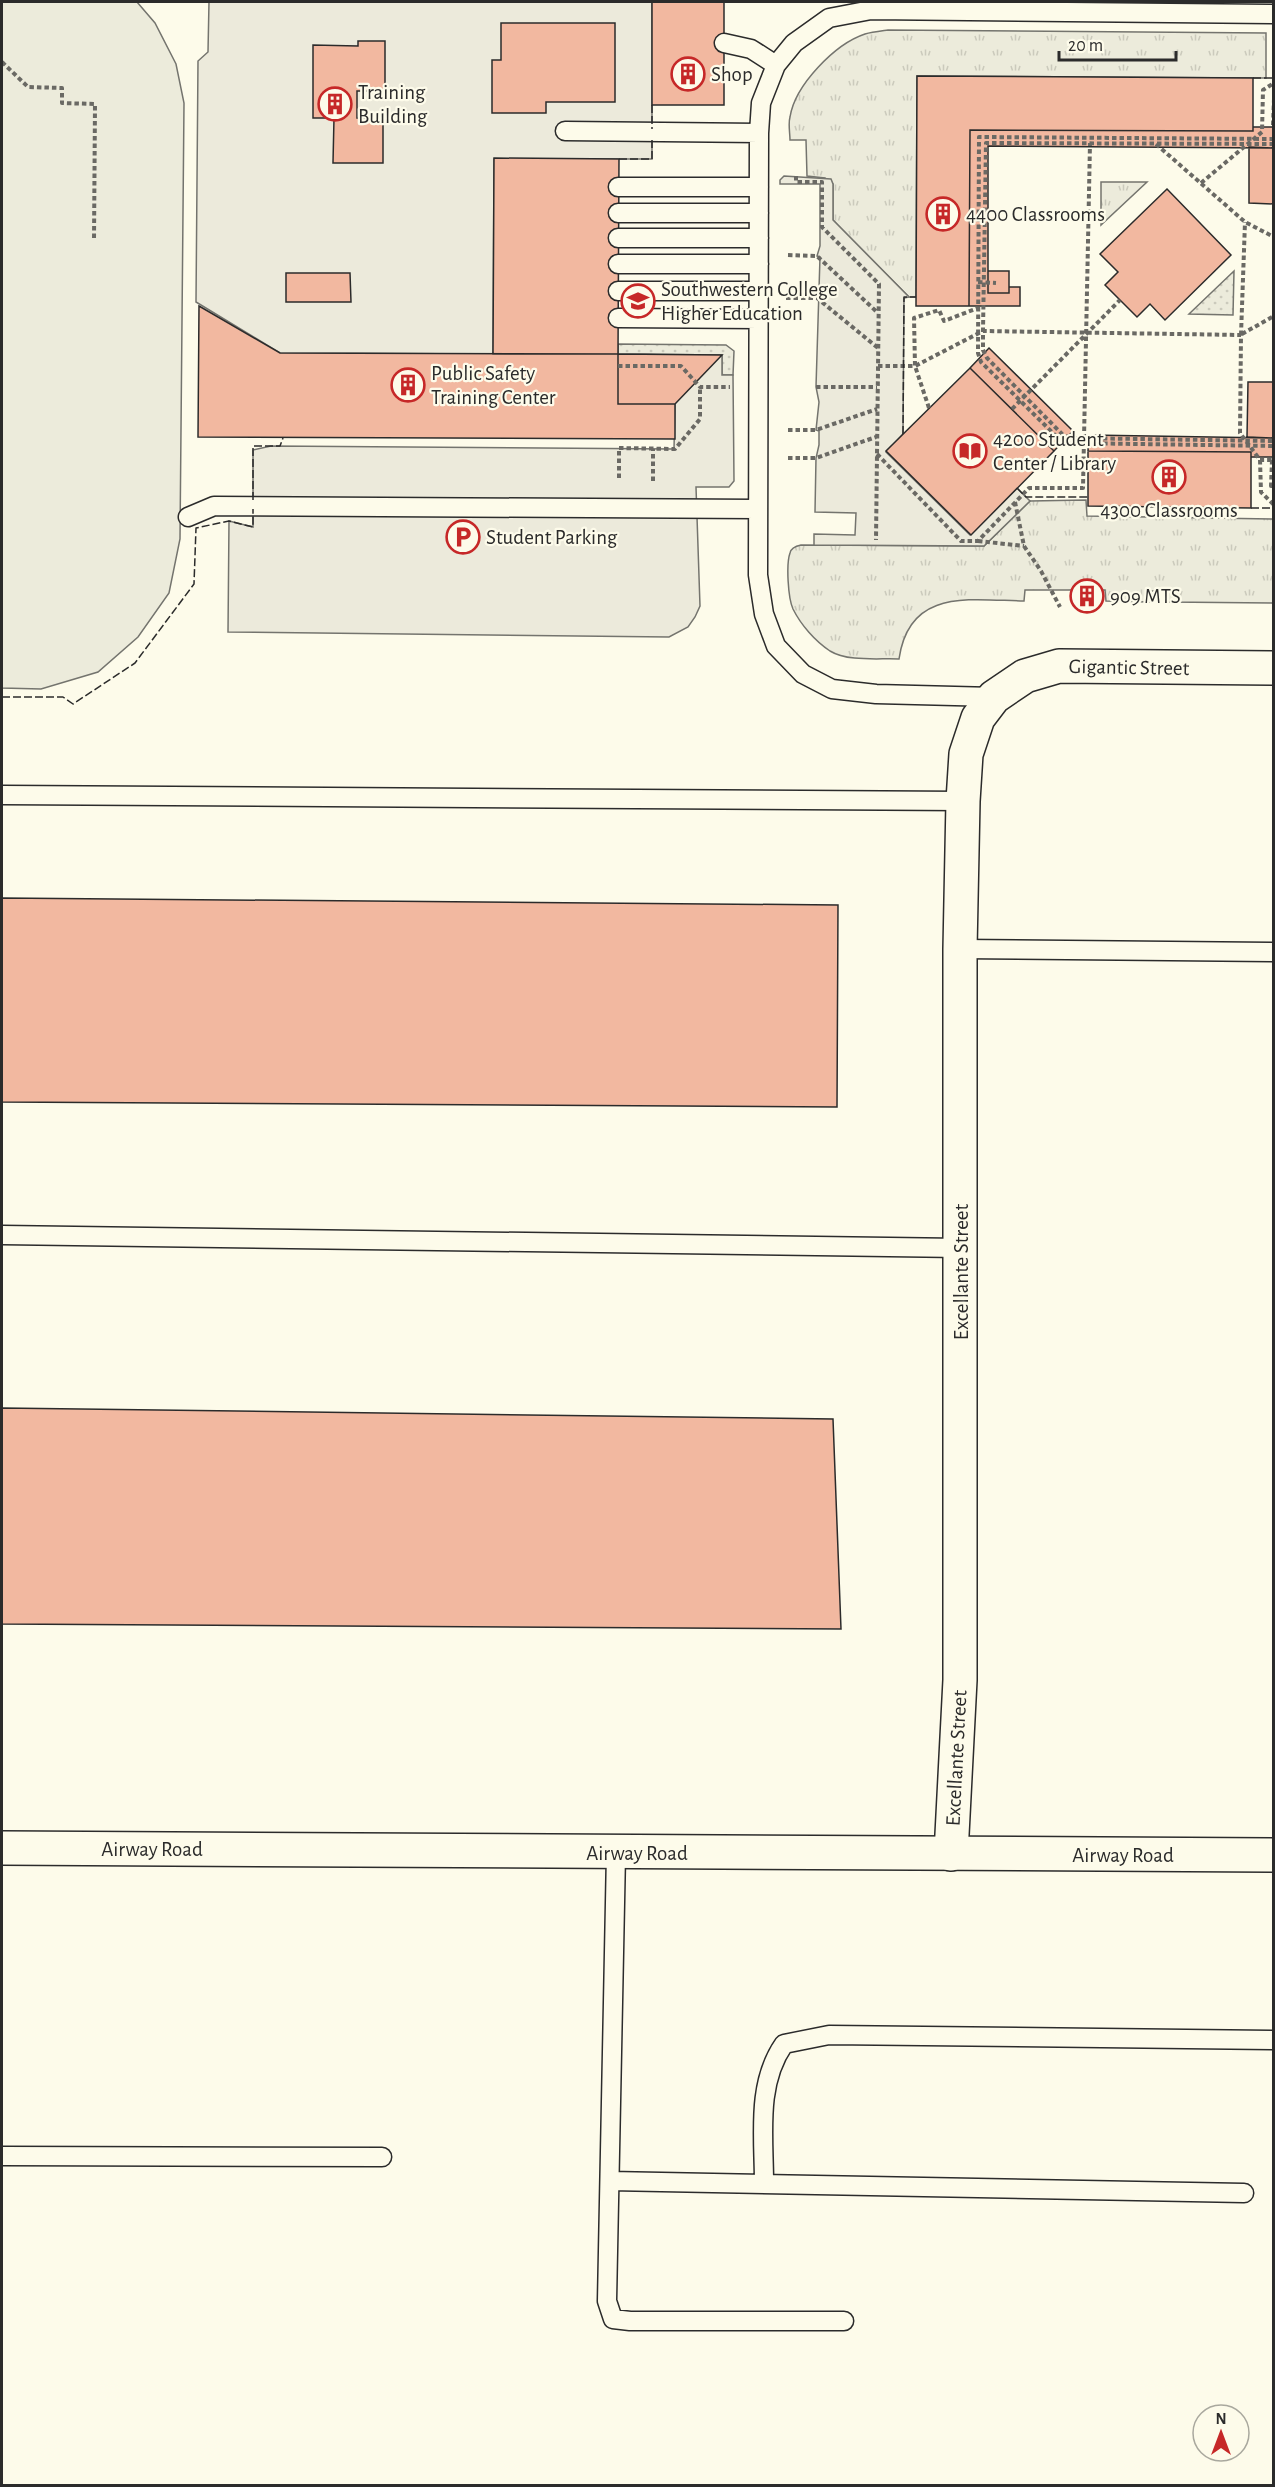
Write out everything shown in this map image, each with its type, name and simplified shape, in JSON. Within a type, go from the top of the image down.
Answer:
[{"type":"street","name":"Gigantic Street","points":[[993,698],[1025,675],[1059,666],[1274,668]]},
{"type":"street","name":"Excellante Street","points":[[951,1854],[960,1680],[960,949],[963,801],[966,754],[978,718],[993,698]]},
{"type":"street","name":"Airway Road","points":[[2,1848],[1274,1855]]},
{"type":"lane","points":[[993,698],[876,694],[832,689],[803,674],[776,646],[764,614],[758,575],[757,509],[759,133],[761,103],[776,65],[794,43],[829,18],[871,10],[1274,14]]},
{"type":"lane","points":[[724,43],[751,49],[776,65]]},
{"type":"lane","points":[[565,131],[759,133]]},
{"type":"lane","points":[[618,187],[759,187]]},
{"type":"lane","points":[[618,213],[759,213]]},
{"type":"lane","points":[[618,238],[759,238]]},
{"type":"lane","points":[[618,264],[759,264]]},
{"type":"lane","points":[[618,291],[759,291]]},
{"type":"lane","points":[[618,318],[759,319]]},
{"type":"lane","points":[[188,517],[214,506],[757,509]]},
{"type":"lane","points":[[2,795],[963,801]]},
{"type":"lane","points":[[960,949],[1274,952]]},
{"type":"lane","points":[[2,1235],[961,1248]]},
{"type":"lane","points":[[616,1853],[608,2301],[614,2319],[630,2321],[844,2321]]},
{"type":"lane","points":[[764,2183],[764,2092],[773,2061],[784,2044],[829,2035],[1274,2040]]},
{"type":"lane","points":[[2,2156],[382,2157]]},
{"type":"lane","points":[[610,2181],[1244,2193]]},
{"type":"path","points":[[2,62],[28,87],[62,88],[62,103],[94,104],[94,241]]},
{"type":"path","points":[[1201,183],[1262,132],[1263,90],[1274,83]]},
{"type":"path","points":[[1273,125],[1274,99]]},
{"type":"path","points":[[1274,140],[979,137],[978,282],[978,353],[981,362],[1059,439],[1069,443],[1274,446]]},
{"type":"path","points":[[1274,144],[986,143],[983,331],[983,350],[987,358],[1062,434],[1071,438],[1274,441]]},
{"type":"path","points":[[978,541],[1029,488],[1083,488],[1088,331],[1090,143]]},
{"type":"path","points":[[1156,143],[1245,222],[1274,237]]},
{"type":"path","points":[[796,176],[796,182],[822,182],[822,227],[879,284],[876,540]]},
{"type":"path","points":[[1245,222],[1240,433],[1260,460],[1261,492],[1274,505]]},
{"type":"path","points":[[782,255],[817,256],[879,314]]},
{"type":"path","points":[[978,282],[996,283]]},
{"type":"path","points":[[782,298],[817,298],[878,349]]},
{"type":"path","points":[[1012,409],[1120,300]]},
{"type":"path","points":[[929,408],[915,366],[914,318],[939,310],[944,321],[978,308]]},
{"type":"path","points":[[878,366],[915,366],[983,331],[1241,335],[1274,316]]},
{"type":"path","points":[[618,366],[681,366],[700,387],[700,418],[675,449],[620,448],[618,485]]},
{"type":"path","points":[[700,387],[734,387]]},
{"type":"path","points":[[816,387],[877,387]]},
{"type":"path","points":[[781,430],[816,430],[876,409]]},
{"type":"path","points":[[781,458],[816,458],[876,437]]},
{"type":"path","points":[[653,449],[653,486]]},
{"type":"path","points":[[876,454],[961,541],[1024,546]]},
{"type":"path","points":[[1260,460],[1273,460],[1271,486],[1274,486]]},
{"type":"path","points":[[1015,502],[1024,546],[1041,571],[1060,607]]},
{"type":"green space","points":[[2,2],[137,2],[155,23],[176,64],[184,103],[180,539],[169,593],[138,637],[98,672],[41,689],[2,688]]},
{"type":"green space","points":[[888,30],[1266,33],[1266,78],[917,76],[916,297],[909,297],[833,220],[833,184],[825,178],[807,176],[806,140],[790,140],[789,120],[793,105],[818,67],[853,39],[865,34]]},
{"type":"green space","points":[[1101,182],[1147,182],[1101,225]]},
{"type":"green space","points":[[1234,271],[1233,315],[1189,314]]},
{"type":"green space","points":[[618,344],[726,345],[734,351],[733,375],[722,375],[722,356],[618,354]]},
{"type":"green space","points":[[1086,500],[1087,516],[1273,519],[1273,603],[1167,602],[1167,591],[1150,591],[1149,602],[1106,601],[1105,590],[1025,590],[1024,601],[963,600],[928,609],[915,620],[905,636],[899,659],[854,658],[830,651],[814,638],[800,621],[791,604],[788,565],[791,551],[797,546],[984,546],[1030,501]]},
{"type":"shaded area","points":[[209,2],[652,2],[652,159],[494,159],[493,354],[280,353],[196,302],[198,61],[208,52]]},
{"type":"shaded area","points":[[784,176],[831,179],[833,220],[909,297],[904,298],[903,434],[886,452],[970,535],[1017,488],[1030,501],[984,546],[814,545],[814,534],[855,535],[856,513],[815,512],[816,458],[819,445],[819,431],[816,430],[819,402],[816,387],[820,184],[780,184]]},
{"type":"shaded area","name":"Student Parking","points":[[618,354],[722,355],[722,375],[733,375],[734,481],[729,487],[696,487],[700,606],[688,627],[669,637],[228,632],[229,521],[253,527],[253,450],[271,446],[674,449],[675,404]]},
{"type":"building","name":"Shop","points":[[652,2],[724,2],[724,105],[652,105]]},
{"type":"building","points":[[501,23],[615,23],[615,102],[546,102],[546,113],[492,113],[492,60],[501,60]]},
{"type":"building","name":"Training Building","points":[[358,41],[385,41],[385,91],[357,91],[357,118],[383,119],[383,163],[333,163],[334,118],[313,118],[313,45],[358,46]]},
{"type":"building","name":"4400 Classrooms","points":[[917,76],[1253,78],[1253,131],[970,130],[969,306],[916,306]]},
{"type":"building","points":[[1253,127],[1274,127],[1274,148],[988,146],[988,293],[1009,293],[1009,287],[1020,287],[1020,306],[969,306],[970,130],[1253,131]]},
{"type":"building","points":[[1249,147],[1274,148],[1274,204],[1249,203]]},
{"type":"building","name":"Public Safety Training Center","points":[[494,158],[619,159],[618,354],[493,354]]},
{"type":"building","points":[[1167,189],[1231,255],[1165,320],[1150,304],[1137,317],[1105,285],[1118,272],[1100,254]]},
{"type":"building","points":[[988,271],[1009,271],[1009,293],[988,293]]},
{"type":"building","points":[[286,273],[350,273],[351,302],[286,302]]},
{"type":"building","name":"Public Safety Training Center","points":[[199,306],[280,353],[618,354],[618,404],[675,404],[675,439],[198,437]]},
{"type":"building","points":[[989,348],[1073,431],[1054,451],[970,368]]},
{"type":"building","points":[[618,354],[722,355],[675,404],[618,404]]},
{"type":"building","name":"4200 Student Center / Library","points":[[970,368],[1054,451],[971,535],[886,451]]},
{"type":"building","points":[[1248,382],[1274,382],[1274,438],[1247,437]]},
{"type":"building","points":[[1089,435],[1274,438],[1274,457],[1251,457],[1251,452],[1088,451]]},
{"type":"building","name":"4300 Classrooms","points":[[1088,451],[1251,452],[1251,508],[1088,506]]},
{"type":"building","name":"909 MTS","points":[[1073,590],[1101,590],[1101,601],[1073,601]]},
{"type":"building","points":[[2,898],[838,905],[837,1107],[2,1102]]},
{"type":"building","points":[[2,1408],[833,1419],[841,1629],[2,1624]]},
{"type":"fence","points":[[1253,78],[1274,78]]},
{"type":"fence","points":[[652,105],[652,129]]},
{"type":"fence","points":[[619,159],[652,159],[652,138]]},
{"type":"fence","points":[[903,434],[904,297],[916,297]]},
{"type":"fence","points":[[253,500],[253,446],[280,446],[283,438]]},
{"type":"fence","points":[[1017,488],[1026,497],[1088,497]]},
{"type":"fence","points":[[1251,508],[1274,508]]},
{"type":"fence","points":[[2,697],[63,697],[73,704],[135,663],[194,584],[196,528],[229,521],[253,527],[253,509]]},
{"type":"place","name":"Shop","points":[[688,74]]},
{"type":"place","name":"Training Building","points":[[335,104]]},
{"type":"place","name":"4400 Classrooms","points":[[943,214]]},
{"type":"place","name":"Southwestern College Higher Education","points":[[638,301]]},
{"type":"place","name":"Public Safety Training Center","points":[[408,385]]},
{"type":"place","name":"4200 Student Center / Library","points":[[970,451]]},
{"type":"place","name":"4300 Classrooms","points":[[1169,477]]},
{"type":"place","name":"Student Parking","points":[[463,537]]},
{"type":"place","name":"909 MTS","points":[[1087,596]]}]
